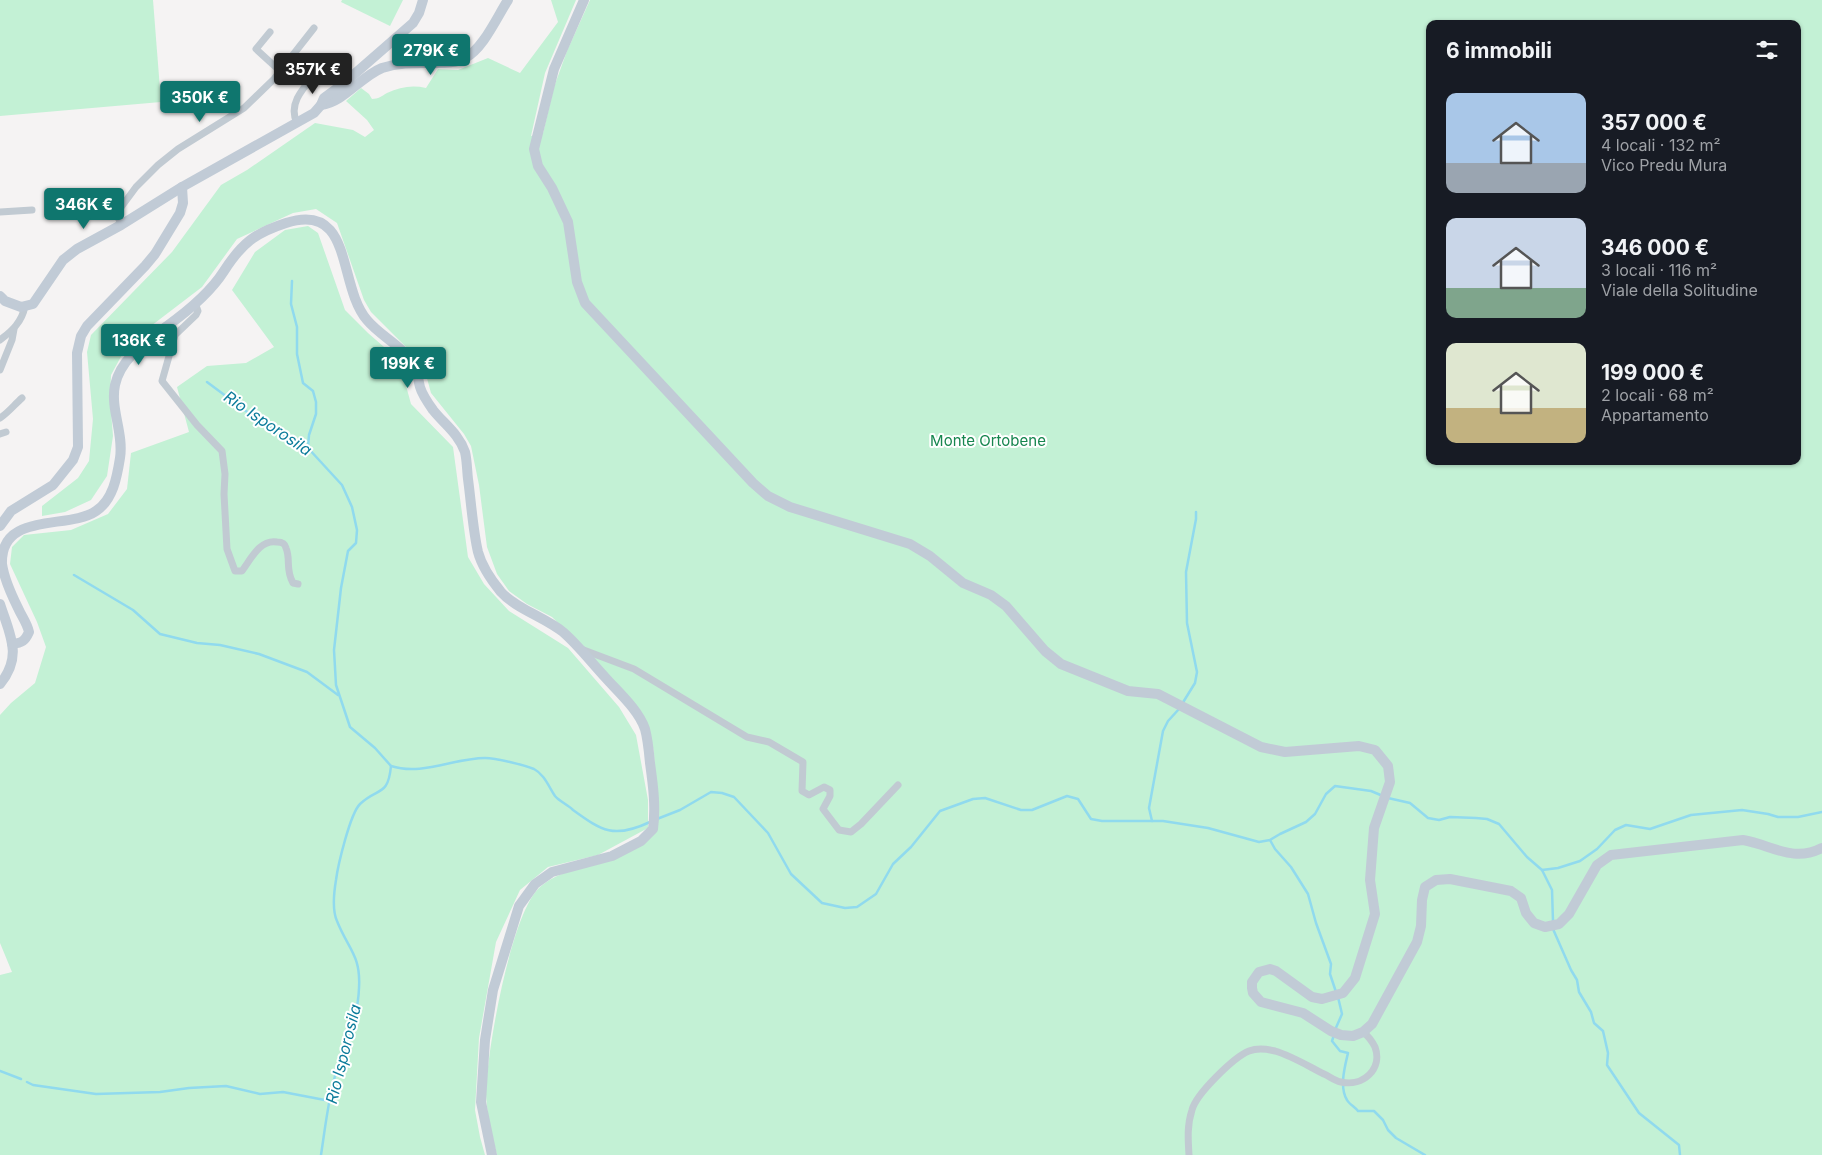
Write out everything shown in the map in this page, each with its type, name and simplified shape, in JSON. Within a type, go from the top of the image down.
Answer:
[{"type":"street","points":[[2,299],[21,307],[33,304],[63,260],[77,249],[121,225],[182,187],[314,113],[324,98],[343,84],[412,23],[419,13],[423,0]]},
{"type":"street","points":[[321,105],[331,104],[368,75],[383,68],[406,63],[447,63],[464,59],[476,48],[508,0]]},
{"type":"street","points":[[584,0],[554,69],[534,149],[538,166],[552,188],[568,222],[577,282],[585,303],[753,483],[768,496],[790,507],[910,544],[930,556],[962,583],[991,595],[1006,606],[1045,651],[1061,664],[1128,691],[1158,694],[1261,747],[1285,752],[1359,746],[1375,750],[1388,766],[1390,782],[1374,828],[1370,880],[1375,914],[1355,978],[1339,995],[1322,999],[1312,997],[1276,971],[1270,969],[1259,972],[1252,982],[1253,993],[1261,1002],[1295,1009],[1341,1035],[1352,1036],[1363,1032],[1372,1024],[1417,942],[1421,926],[1422,900],[1425,887],[1436,880],[1450,879],[1511,891],[1521,898],[1526,913],[1534,923],[1545,927],[1559,924],[1569,914],[1597,865],[1611,855],[1743,840],[1784,853],[1802,855],[1822,848]]},
{"type":"street","points":[[121,225],[118,217],[119,210],[136,187],[158,165],[178,149],[244,108],[280,71],[314,28]]},
{"type":"street","points":[[270,32],[256,49],[280,71]]},
{"type":"street","points":[[297,123],[292,114],[296,98],[321,67]]},
{"type":"street","points":[[0,526],[11,510],[53,485],[73,460],[78,447],[77,353],[81,336],[87,326],[155,254],[180,213],[183,203],[182,187]]},
{"type":"street","points":[[0,212],[32,210]]},
{"type":"street","points":[[12,644],[26,640],[29,632],[2,565],[5,543],[16,530],[28,526],[76,519],[96,511],[107,500],[114,487],[122,448],[113,398],[116,382],[122,369],[135,351],[196,303],[215,284],[243,244],[270,228],[298,219],[314,220],[328,226],[334,232],[356,300],[366,320],[404,353],[416,368],[424,396],[432,409],[452,430],[465,453],[478,552],[488,576],[505,597],[562,632],[580,649],[638,716],[646,736],[655,796],[653,829],[641,841],[612,856],[552,872],[535,884],[519,906],[493,990],[485,1040],[481,1102],[492,1155]]},
{"type":"street","points":[[196,303],[198,311],[196,315],[174,335],[162,381],[197,425],[222,451],[225,474],[227,549],[235,571],[242,571],[260,546],[272,541],[279,542],[284,544],[287,550],[289,576],[293,583],[298,584]]},
{"type":"street","points":[[0,370],[14,329],[23,314],[25,306]]},
{"type":"street","points":[[0,340],[14,329]]},
{"type":"street","points":[[0,418],[22,398]]},
{"type":"street","points":[[0,604],[12,644],[13,662],[9,673],[0,684]]},
{"type":"street","points":[[580,649],[634,669],[747,737],[769,742],[792,754],[803,762],[802,791],[809,795],[824,787],[830,790],[830,796],[823,809],[839,830],[851,832],[898,785]]},
{"type":"street","points":[[1189,1155],[1188,1130],[1192,1108],[1199,1094],[1238,1057],[1250,1051],[1263,1049],[1275,1052],[1340,1082],[1349,1082],[1366,1077],[1373,1072],[1376,1062],[1375,1048],[1371,1040],[1363,1032]]},
{"type":"green space","points":[[0,0],[153,0],[161,102],[0,116]]},
{"type":"green space","points":[[342,0],[403,0],[390,26],[341,2]]},
{"type":"green space","name":"Monte Ortobene","points":[[551,0],[576,0],[545,73],[531,136],[543,133],[554,87],[567,51],[590,0],[1822,0],[1822,1155],[497,1155],[487,1110],[487,1076],[495,1018],[510,953],[519,924],[529,901],[545,883],[561,874],[651,837],[655,781],[654,753],[650,732],[589,653],[552,617],[527,604],[509,591],[497,574],[487,547],[479,485],[471,446],[464,434],[431,393],[425,371],[419,360],[371,312],[364,300],[337,223],[316,209],[293,213],[237,239],[202,287],[147,329],[124,351],[111,375],[110,400],[113,436],[107,476],[91,500],[65,512],[42,516],[42,506],[78,478],[89,461],[93,419],[87,352],[91,335],[172,252],[221,185],[247,170],[315,123],[353,130],[365,137],[374,130],[367,120],[346,101],[361,88],[372,99],[401,88],[426,88],[438,69],[458,70],[488,58],[520,73],[558,22]]},
{"type":"green space","points":[[308,226],[318,233],[345,310],[399,360],[411,404],[453,447],[468,557],[484,584],[509,611],[568,648],[619,707],[636,735],[648,800],[648,828],[598,855],[548,867],[520,890],[496,942],[479,1038],[475,1110],[485,1155],[0,1155],[0,975],[12,972],[0,943],[0,715],[35,683],[46,647],[37,622],[10,564],[12,547],[24,535],[71,530],[108,514],[127,489],[131,453],[189,432],[177,387],[207,366],[246,363],[274,347],[232,290],[255,252],[285,230]]},
{"type":"waterway","points":[[292,281],[291,304],[297,327],[297,354],[303,383],[313,391],[316,402],[316,414],[309,435],[308,447]]},
{"type":"waterway","name":"Rio Isporosila","points":[[207,382],[254,417],[287,438],[308,448],[342,485],[352,507],[357,530],[356,543],[348,551],[341,588],[334,650],[336,685],[350,727],[375,748],[391,766],[390,776],[385,787],[366,799],[356,810],[345,840],[337,873],[334,912],[341,931],[356,960],[359,988],[356,1011],[333,1086],[321,1155]]},
{"type":"waterway","points":[[1182,704],[1195,683],[1197,672],[1187,623],[1186,572],[1196,512]]},
{"type":"waterway","points":[[74,575],[133,610],[160,634],[259,654],[307,672],[338,695]]},
{"type":"waterway","points":[[1152,821],[1149,808],[1163,731],[1168,721],[1179,709]]},
{"type":"waterway","points":[[391,766],[414,769],[473,759],[503,760],[538,771],[557,798],[601,828],[617,831],[627,830],[650,822]]},
{"type":"waterway","points":[[657,819],[680,810],[711,792],[734,797],[768,833],[791,874],[822,903],[845,908],[857,907],[876,894],[893,864],[911,847],[940,811],[973,799],[985,798],[1021,810],[1032,810],[1067,796],[1078,799],[1091,819],[1102,821],[1163,821],[1208,828],[1259,842],[1270,840],[1306,822],[1315,814],[1326,794],[1335,786],[1371,791],[1383,796]]},
{"type":"waterway","points":[[1388,798],[1410,803],[1428,818],[1439,820],[1450,817],[1476,818],[1487,819],[1499,824],[1527,857],[1542,870],[1558,868],[1580,861],[1597,849],[1615,830],[1626,825],[1650,829],[1691,815],[1742,810],[1778,817],[1798,817],[1822,812]]},
{"type":"waterway","points":[[1270,840],[1275,849],[1291,867],[1308,894],[1331,964],[1330,974],[1336,992]]},
{"type":"waterway","points":[[1542,870],[1552,890],[1553,921]]},
{"type":"waterway","points":[[1553,929],[1577,980],[1579,992],[1591,1012],[1594,1023],[1603,1031],[1608,1053],[1607,1065],[1639,1113],[1679,1145],[1680,1155]]},
{"type":"waterway","points":[[1335,1030],[1342,1014],[1338,997]]},
{"type":"waterway","points":[[1334,1035],[1332,1041],[1340,1051],[1348,1053],[1343,1083],[1343,1089],[1348,1101],[1358,1111],[1374,1111],[1396,1138],[1425,1155]]},
{"type":"waterway","points":[[0,1071],[21,1079]]},
{"type":"waterway","points":[[27,1082],[33,1085],[96,1094],[160,1092],[226,1086],[260,1094],[283,1092],[330,1101]]}]
